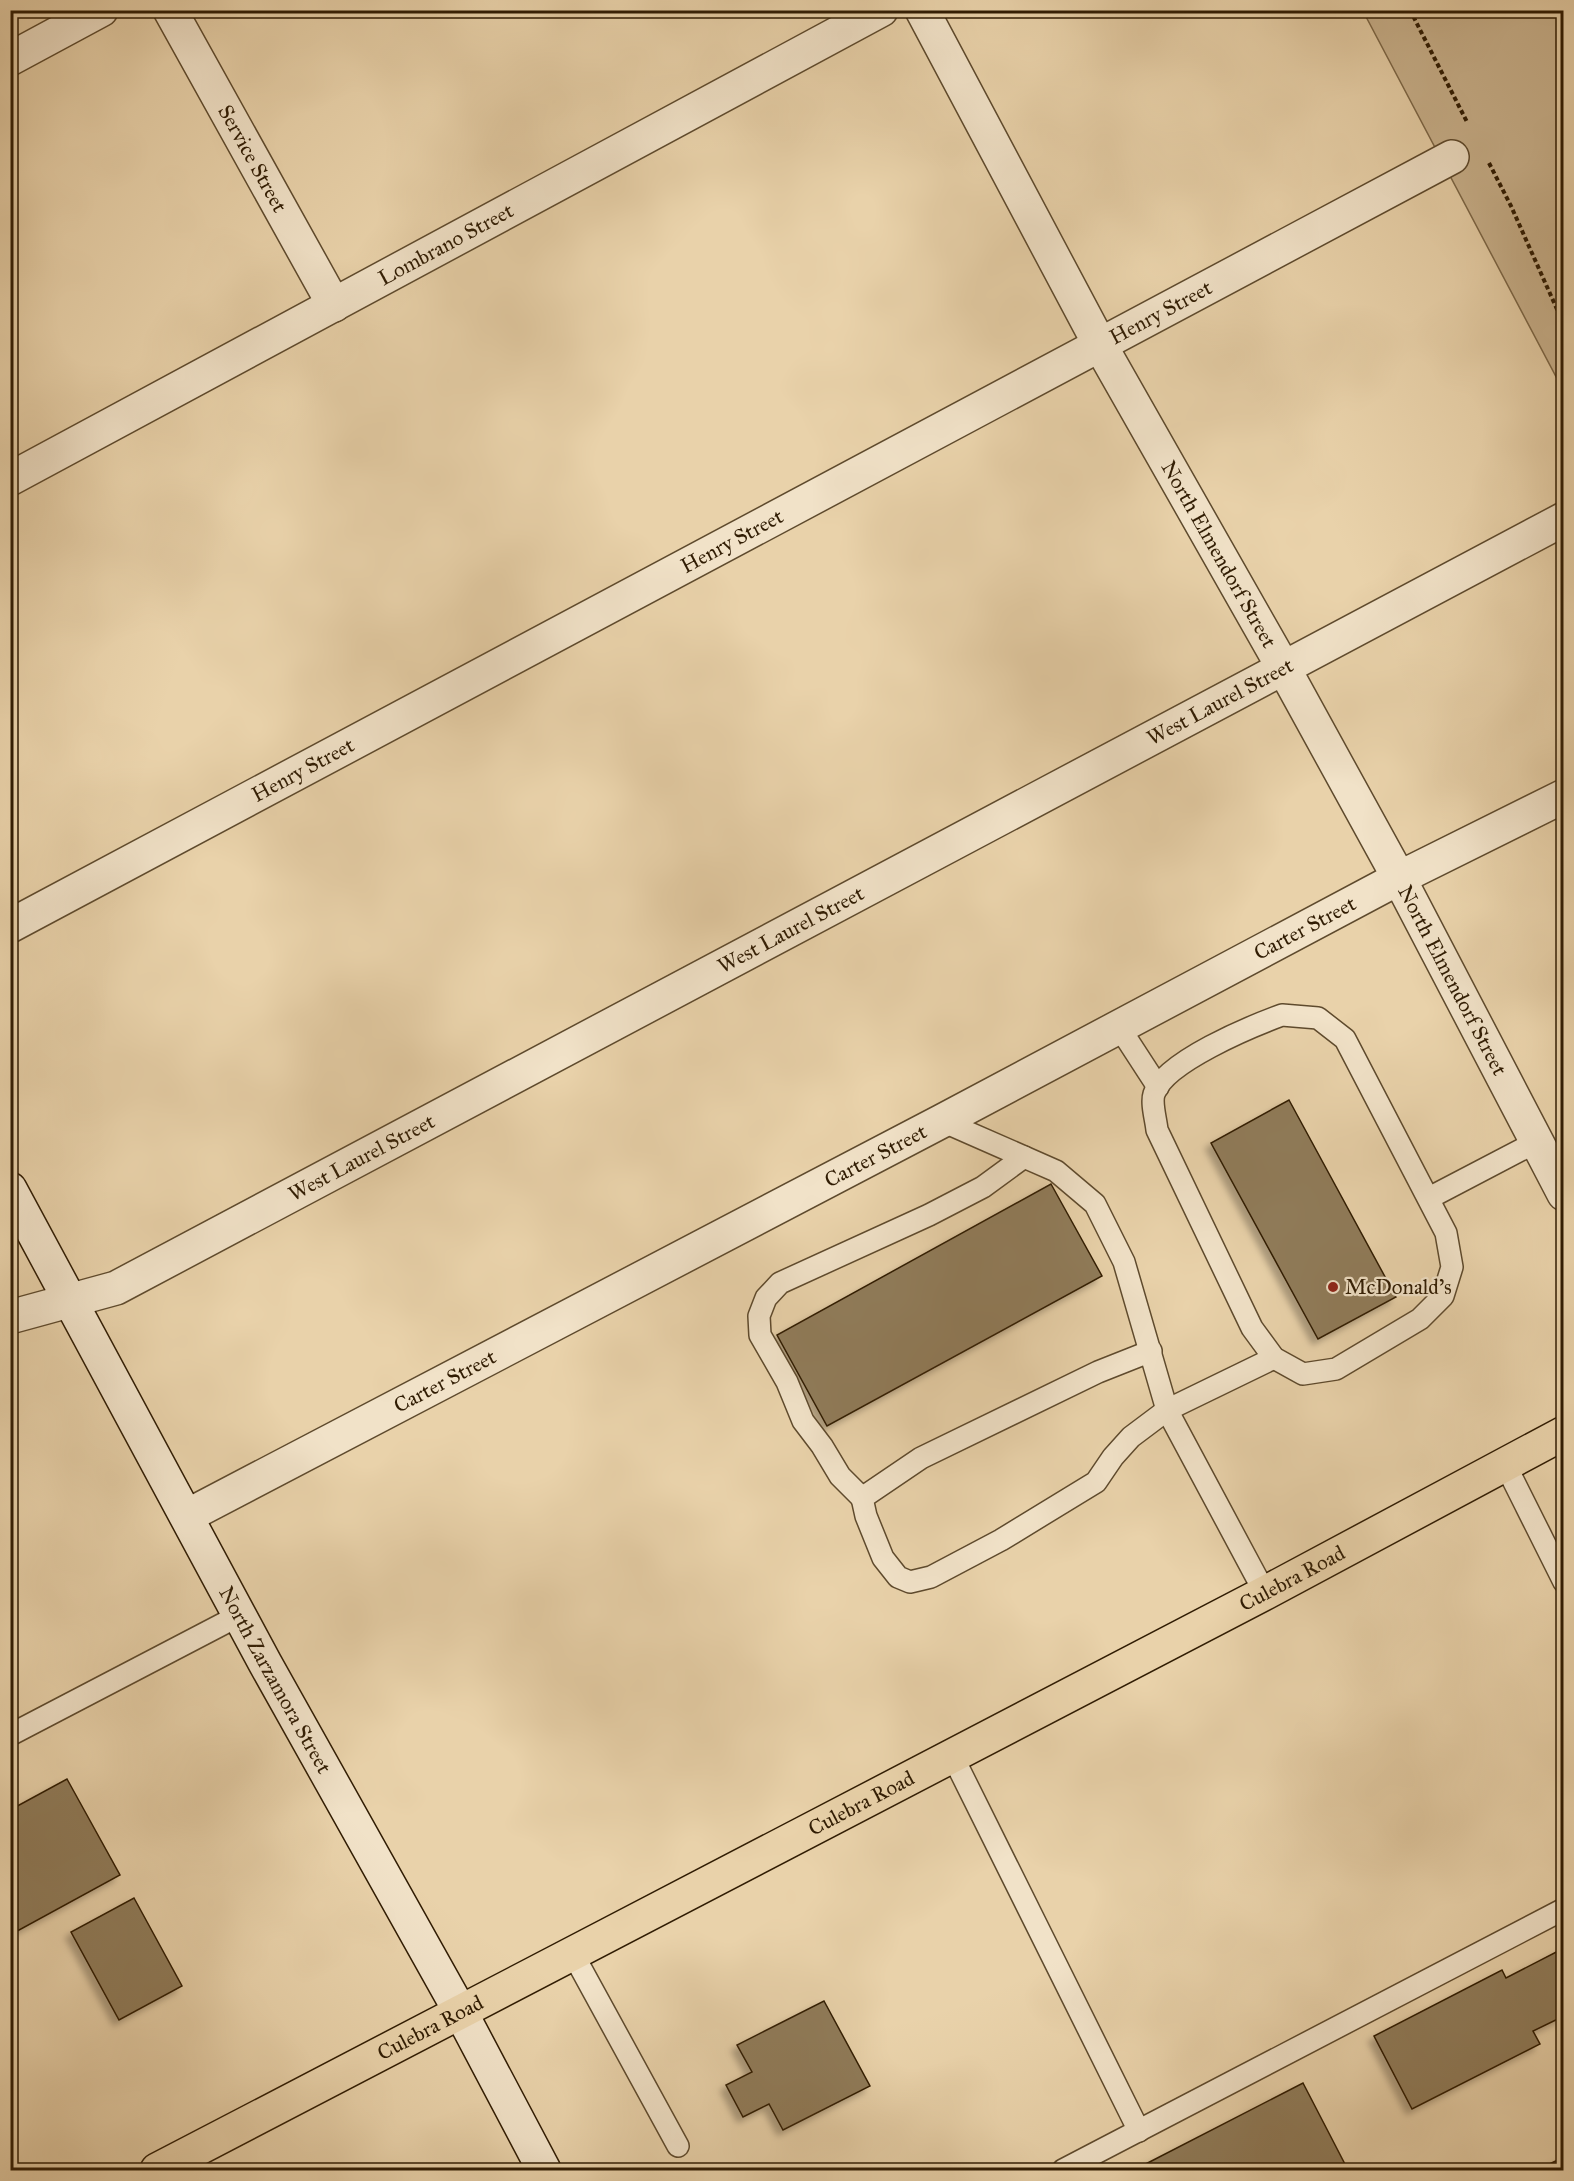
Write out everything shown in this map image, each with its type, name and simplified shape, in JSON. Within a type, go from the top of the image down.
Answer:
[{"type":"main road","name":"Culebra Road","points":[[157,2170],[1265,1593],[1563,1433]]},
{"type":"street","points":[[10,59],[101,10]]},
{"type":"street","name":"Service Street","points":[[170,10],[334,305]]},
{"type":"street","name":"Lombrano Street","points":[[10,479],[881,10]]},
{"type":"street","name":"North Elmendorf Street","points":[[922,10],[1100,345],[1283,666],[1400,878],[1563,1194]]},
{"type":"street","name":"Henry Street","points":[[10,926],[1452,157]]},
{"type":"street","name":"West Laurel Street","points":[[10,1317],[116,1288],[1563,519]]},
{"type":"street","name":"Carter Street","points":[[187,1516],[942,1121],[1400,878],[1563,795]]},
{"type":"street","name":"North Zarzamora Street","points":[[10,1188],[240,1615],[461,2013],[544,2170]]},
{"type":"lane","points":[[1282,1015],[1318,1018],[1345,1039],[1429,1198],[1446,1233],[1452,1267],[1443,1296],[1420,1319],[1336,1369],[1303,1374],[1274,1358],[1252,1328],[1157,1130],[1153,1095],[1177,1066],[1240,1031],[1282,1015]]},
{"type":"lane","points":[[1119,1027],[1158,1087]]},
{"type":"lane","points":[[942,1121],[1056,1171],[1095,1204],[1124,1262],[1167,1410],[1265,1593]]},
{"type":"lane","points":[[1429,1198],[1536,1142]]},
{"type":"lane","points":[[1024,1157],[984,1187],[780,1283],[766,1298],[759,1316],[760,1335],[787,1383],[803,1421],[822,1446],[840,1476],[862,1498],[866,1516],[883,1558],[898,1577],[909,1582],[931,1577],[1001,1540],[1096,1482],[1113,1457],[1131,1437],[1167,1410],[1274,1358]]},
{"type":"lane","points":[[862,1498],[921,1458],[1098,1372],[1151,1351]]},
{"type":"lane","points":[[1505,1464],[1563,1582]]},
{"type":"lane","points":[[10,1735],[240,1615]]},
{"type":"lane","points":[[952,1755],[1139,2131]]},
{"type":"lane","points":[[1063,2170],[1563,1909]]},
{"type":"lane","points":[[573,1954],[678,2146]]},
{"type":"shaded area","points":[[1363,11],[1563,11],[1563,390]]},
{"type":"building","points":[[1289,1100],[1396,1297],[1318,1339],[1211,1143]]},
{"type":"building","points":[[1051,1184],[1102,1276],[827,1426],[777,1335]]},
{"type":"building","points":[[67,1779],[120,1875],[10,1935],[10,1810]]},
{"type":"building","points":[[134,1898],[182,1986],[119,2020],[71,1932]]},
{"type":"building","points":[[1564,1948],[1564,2016],[1533,2031],[1540,2044],[1412,2109],[1374,2036],[1502,1970],[1506,1978]]},
{"type":"building","points":[[824,2001],[870,2086],[783,2130],[769,2104],[743,2117],[726,2085],[752,2072],[737,2045]]},
{"type":"building","points":[[1303,2083],[1348,2170],[1134,2170]]},
{"type":"building","points":[[1564,2157],[1564,2170],[1537,2170]]},
{"type":"place","name":"McDonald's","points":[[1333,1287]]}]
